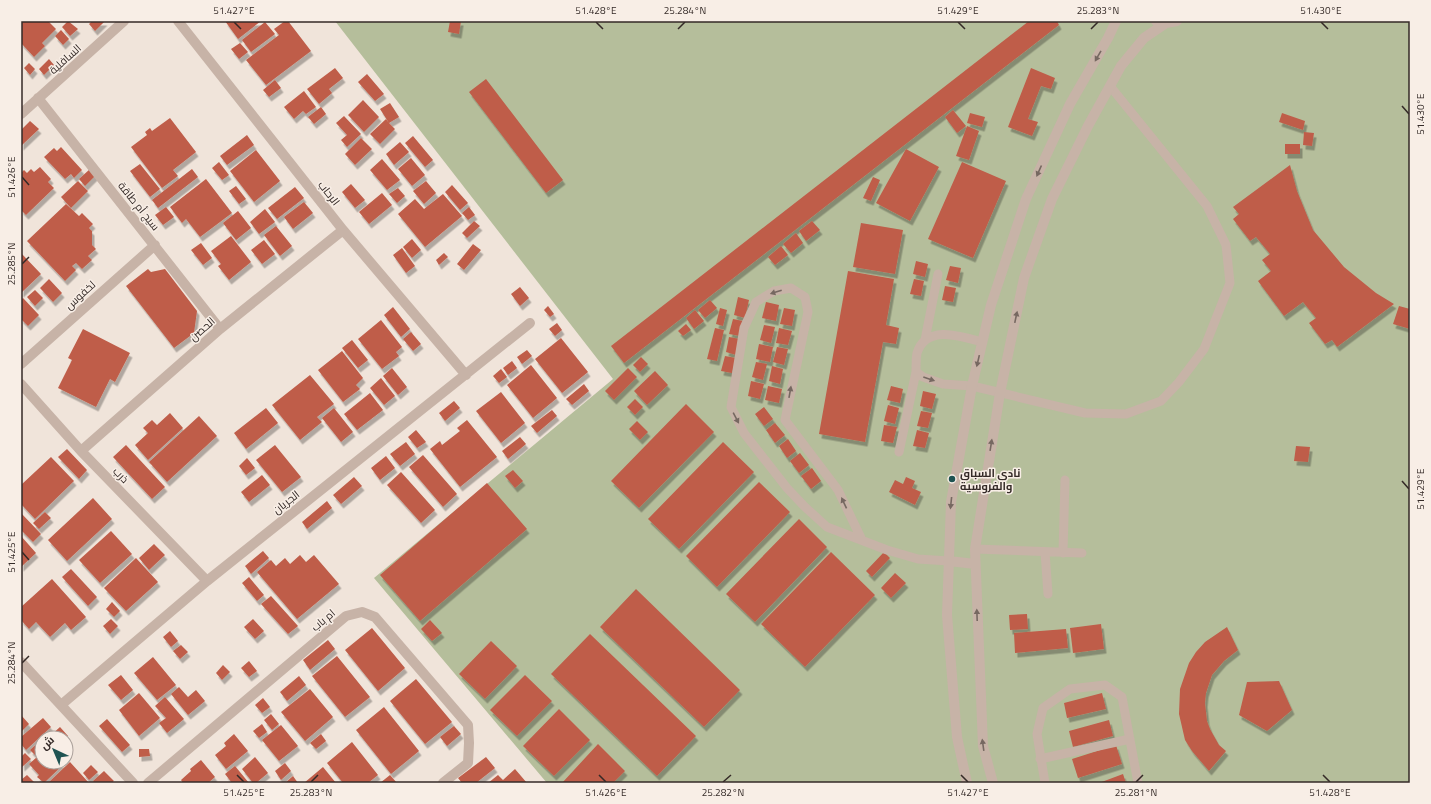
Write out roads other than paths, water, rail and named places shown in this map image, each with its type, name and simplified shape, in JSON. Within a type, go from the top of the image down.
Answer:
[{"type":"street","name":"السافلية","points":[[21,114],[124,21]]},
{"type":"street","name":"الرحاب","points":[[178,21],[343,230],[466,375]]},
{"type":"street","points":[[967,783],[957,737],[947,615],[951,502],[972,386],[991,305],[1026,200],[1070,104],[1108,38],[1116,21]]},
{"type":"street","points":[[1156,21],[1166,23],[1177,21]]},
{"type":"street","points":[[993,783],[983,746],[974,549],[1000,393],[1024,278],[1052,199],[1088,126],[1121,66],[1144,38],[1166,23]]},
{"type":"street","name":"سيج أم طاقة","points":[[38,98],[220,329]]},
{"type":"street","name":"الحصن","points":[[81,451],[220,329],[343,230]]},
{"type":"street","name":"لخفوس","points":[[21,364],[155,245]]},
{"type":"street","name":"الجريان","points":[[61,705],[207,581],[530,323]]},
{"type":"street","name":"ذرب","points":[[21,384],[81,451],[207,581]]},
{"type":"street","points":[[949,562],[975,564]]},
{"type":"street","name":"ام باب","points":[[148,783],[346,616],[362,612],[375,617],[468,725],[470,743],[468,763],[442,783]]},
{"type":"street","points":[[21,662],[133,783]]},
{"type":"lane","points":[[916,372],[923,377],[943,384],[972,386],[1085,413],[1126,414],[1161,401],[1179,382],[1204,349],[1230,283],[1226,245],[1207,206],[1110,86]]},
{"type":"lane","points":[[899,452],[916,372],[917,353],[925,340],[938,274]]},
{"type":"lane","points":[[861,538],[838,490],[785,420],[808,312],[804,297],[791,288],[774,291],[756,302],[744,328],[731,407],[744,433],[764,461],[804,507],[828,527],[843,534],[861,538],[887,550],[918,559],[949,562]]},
{"type":"lane","points":[[925,340],[937,334],[952,335],[982,342]]},
{"type":"lane","points":[[1063,552],[1065,480]]},
{"type":"lane","points":[[974,549],[1082,553]]},
{"type":"lane","points":[[1045,552],[1048,594]]},
{"type":"lane","points":[[1045,783],[1037,734],[1043,708],[1070,689],[1105,685],[1122,697],[1138,783]]},
{"type":"lane","points":[[1040,759],[1130,739]]},
{"type":"place","name":"نادي السباق والفروسية","points":[[952,479]]}]
